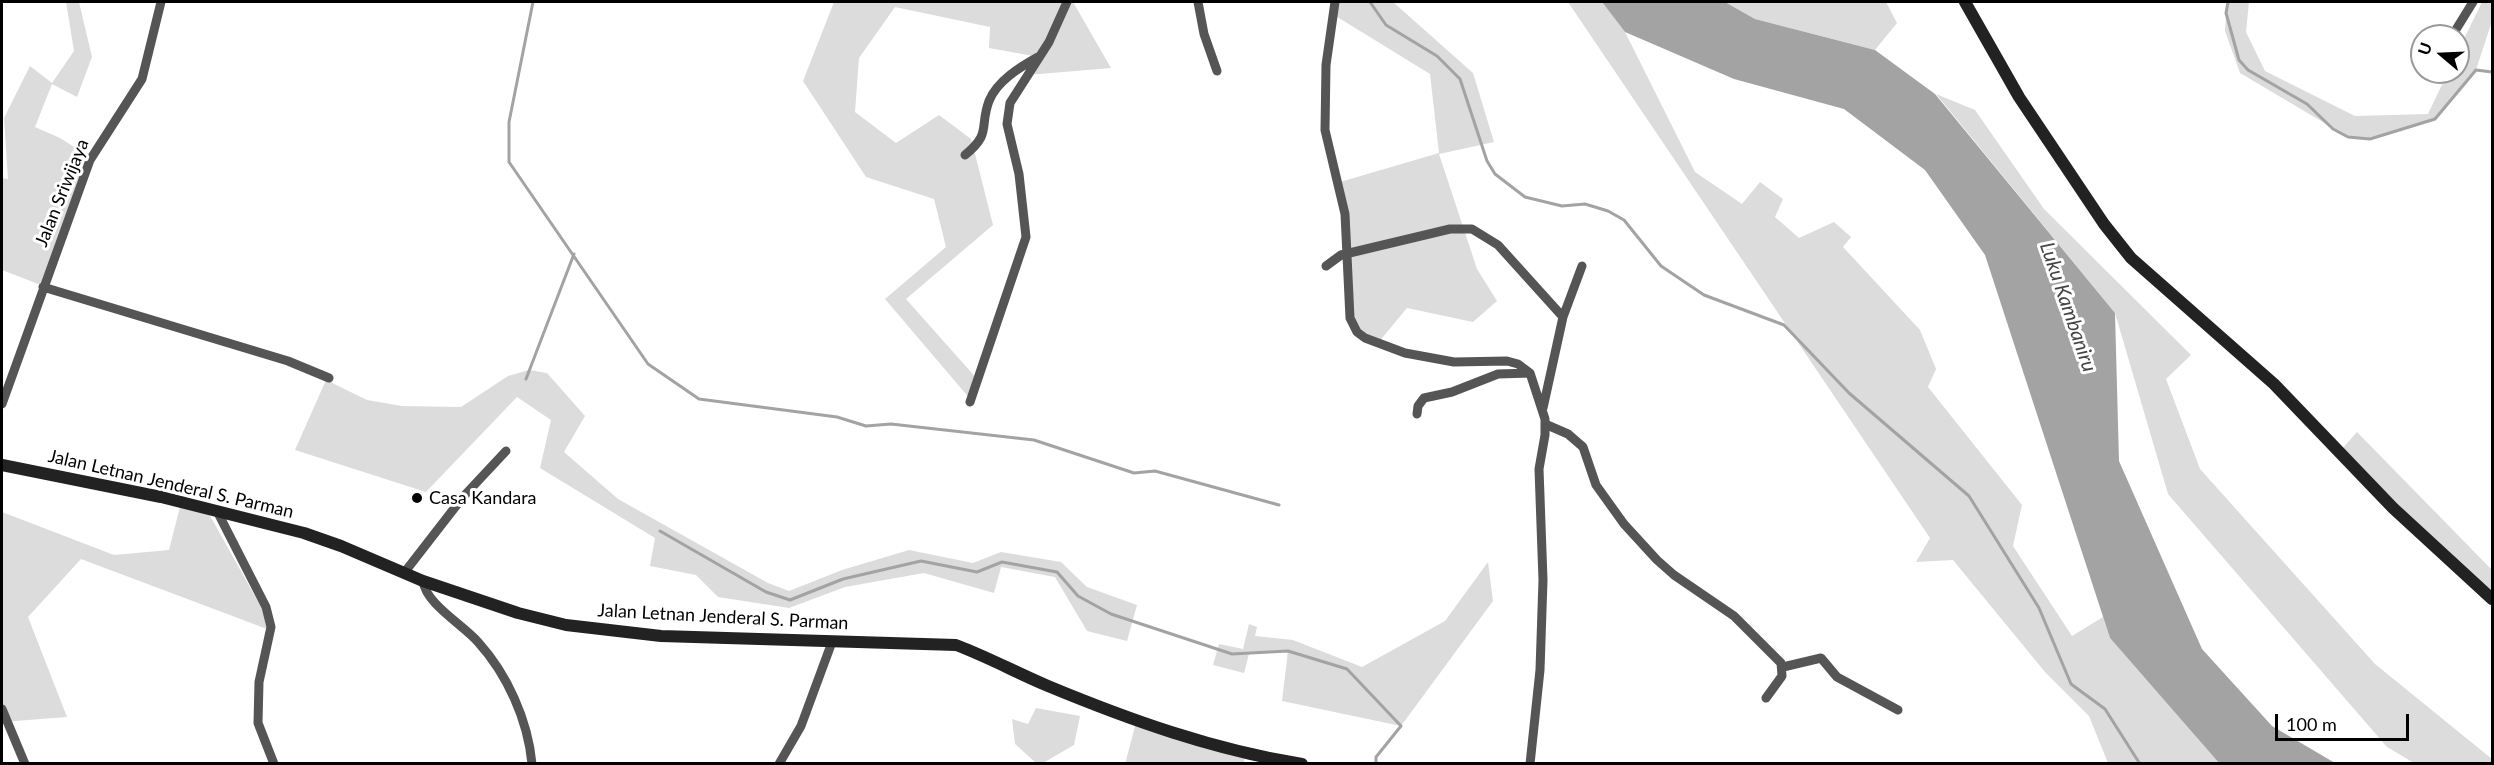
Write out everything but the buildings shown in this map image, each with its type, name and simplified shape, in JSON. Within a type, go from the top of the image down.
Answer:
[{"type":"street","name":"Jalan Sriwijaya","points":[[2,404],[94,150],[126,107],[142,79],[161,2]]},
{"type":"street","points":[[970,402],[1026,237],[1019,174],[1007,115],[1010,103],[1057,28],[1067,2]]},
{"type":"street","points":[[1198,2],[1204,34],[1217,71]]},
{"type":"street","points":[[1335,2],[1326,65],[1325,129],[1339,183],[1348,253],[1350,318],[1357,332],[1365,338],[1426,359],[1454,362],[1507,361],[1518,364],[1530,373],[1542,410],[1545,424],[1539,469],[1543,580],[1541,640],[1530,764]]},
{"type":"street","points":[[1965,2],[2024,105],[2125,252],[2274,384],[2393,508],[2493,599]]},
{"type":"street","points":[[2459,24],[2473,2]]},
{"type":"street","points":[[965,155],[983,137],[988,103],[994,92],[1018,69],[1040,55]]},
{"type":"street","points":[[1326,266],[1341,255],[1348,253],[1450,229],[1472,229],[1498,245],[1563,317]]},
{"type":"street","points":[[1542,410],[1563,317],[1582,266]]},
{"type":"street","points":[[43,287],[288,361],[329,378]]},
{"type":"street","points":[[1417,414],[1420,402],[1425,399],[1452,392],[1498,374],[1530,373]]},
{"type":"street","points":[[1545,424],[1568,434],[1583,447],[1596,485],[1624,524],[1657,560],[1674,575],[1742,623],[1784,667]]},
{"type":"street","points":[[404,573],[463,497],[506,451]]},
{"type":"street","name":"Jalan Letnan Jenderal S. Parman","points":[[2,465],[217,511],[304,533],[423,581],[518,613],[584,627],[661,636],[956,645],[991,658],[1049,686],[1149,726],[1236,752],[1302,764]]},
{"type":"street","points":[[217,511],[269,617],[272,633],[259,682],[258,723],[274,764]]},
{"type":"street","points":[[423,581],[426,594],[457,621],[496,667],[525,727],[532,764]]},
{"type":"street","points":[[779,764],[801,726],[832,642]]},
{"type":"street","points":[[1784,667],[1821,658],[1842,680],[1898,710]]},
{"type":"street","points":[[1766,698],[1782,676],[1784,667]]},
{"type":"street","points":[[2,709],[25,764]]},
{"type":"shaded area","points":[[66,2],[79,2],[92,57],[77,97],[52,84],[35,127],[60,138],[93,159],[46,287],[2,270],[2,178],[8,179],[4,118],[30,66],[52,83],[74,51]]},
{"type":"shaded area","points":[[834,2],[1073,2],[1111,68],[1028,75],[1039,57],[989,48],[990,27],[895,7],[859,58],[855,112],[896,143],[939,115],[971,139],[993,225],[906,299],[978,380],[971,400],[885,299],[946,247],[934,199],[866,177],[803,81]]},
{"type":"shaded area","points":[[1336,2],[1393,2],[1473,73],[1494,142],[1439,154],[1477,269],[1497,301],[1473,322],[1407,308],[1378,343],[1358,330],[1352,316],[1340,182],[1439,153],[1430,74],[1334,15]]},
{"type":"shaded area","points":[[1568,2],[1602,2],[1625,32],[1695,172],[1742,204],[1760,182],[1783,199],[1775,217],[1799,238],[1834,222],[1851,237],[1843,247],[1920,330],[1936,369],[1928,387],[2022,505],[2013,546],[2072,636],[2103,617],[2110,638],[2219,763],[2108,763],[2089,716],[2045,672],[1953,560],[1916,562],[1930,538]]},
{"type":"shaded area","points":[[1725,2],[1886,2],[1897,23],[1875,50],[1755,19]]},
{"type":"shaded area","points":[[2227,2],[2249,2],[2246,32],[2265,71],[2355,116],[2428,114],[2442,84],[2464,84],[2435,119],[2370,139],[2348,137],[2240,73],[2225,31]]},
{"type":"shaded area","points":[[2482,2],[2492,2],[2492,21],[2476,70],[2470,77],[2470,26]]},
{"type":"shaded area","points":[[1936,94],[1975,110],[2044,209],[2191,355],[2166,379],[2200,469],[2375,664],[2492,759],[2492,763],[2414,763],[2387,747],[2168,494],[2115,313]]},
{"type":"shaded area","points":[[529,370],[547,373],[585,416],[564,452],[618,499],[768,583],[789,591],[842,570],[909,550],[973,563],[1001,552],[1061,562],[1087,587],[1137,605],[1127,641],[1087,631],[1055,577],[1001,567],[994,593],[924,573],[845,587],[789,608],[718,597],[696,575],[650,566],[655,538],[540,468],[551,420],[517,397],[426,492],[295,450],[326,380],[367,400],[402,406],[461,407],[508,376]]},
{"type":"shaded area","points":[[2357,432],[2492,570],[2492,602],[2342,449]]},
{"type":"shaded area","points":[[182,499],[204,505],[275,632],[81,559],[28,617],[67,717],[2,722],[2,512],[114,555],[169,550]]},
{"type":"shaded area","points":[[1488,562],[1493,601],[1401,726],[1282,701],[1288,651],[1249,654],[1244,673],[1213,665],[1219,644],[1243,649],[1249,624],[1257,627],[1255,636],[1293,640],[1362,667],[1445,621]]},
{"type":"shaded area","points":[[1036,708],[1080,716],[1074,745],[1043,763],[1036,763],[1015,744],[1012,719],[1028,724]]},
{"type":"shaded area","points":[[1137,719],[1245,751],[1244,763],[1125,764]]},
{"type":"water","name":"Luku Kambaniru","points":[[1602,2],[1725,2],[1755,19],[1875,50],[1935,94],[2115,313],[2119,461],[2202,649],[2272,726],[2335,763],[2219,763],[2110,638],[1985,255],[1925,170],[1844,109],[1734,79],[1625,32]]},
{"type":"waterway","points":[[533,2],[509,122],[509,162],[648,364],[699,399],[837,417],[866,426],[891,424],[1034,440],[1134,473],[1155,471],[1279,505]]},
{"type":"waterway","points":[[1370,2],[1386,25],[1437,56],[1460,79],[1487,161],[1495,174],[1525,197],[1562,206],[1585,204],[1608,211],[1624,220],[1661,266],[1704,295],[1784,325],[1849,393],[1969,496],[2039,608],[2071,684],[2105,709],[2140,764]]},
{"type":"waterway","points":[[2228,2],[2226,13],[2239,60],[2248,70],[2307,104],[2333,129],[2348,137],[2370,139],[2435,119],[2476,70],[2492,72]]},
{"type":"waterway","points":[[526,379],[574,254]]},
{"type":"waterway","points":[[660,531],[766,592],[790,600],[843,579],[921,561],[977,572],[1002,562],[1057,572],[1078,596],[1111,614],[1232,654],[1288,651],[1347,669],[1401,726],[1376,757],[1376,764]]},
{"type":"place","name":"Casa Kandara","points":[[417,498]]}]
